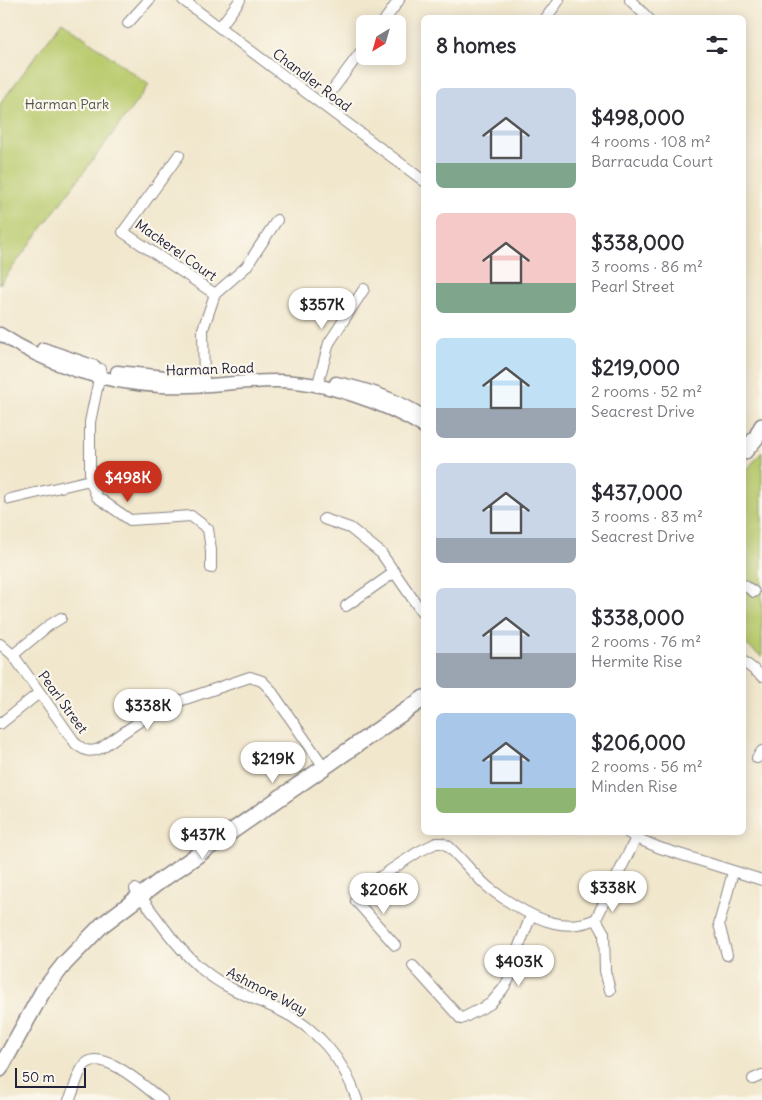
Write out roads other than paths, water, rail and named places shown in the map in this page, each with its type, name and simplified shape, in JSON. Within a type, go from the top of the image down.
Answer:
[{"type":"main road","points":[[746,450],[756,438],[762,426]]},
{"type":"main road","points":[[746,461],[762,442]]},
{"type":"main road","points":[[0,1050],[30,995],[60,956],[88,926],[321,764],[421,690]]},
{"type":"main road","points":[[321,764],[421,700]]},
{"type":"main road","points":[[0,1070],[43,991],[65,963],[138,892]]},
{"type":"street","points":[[128,23],[149,0]]},
{"type":"street","name":"Chandler Road","points":[[184,0],[421,178]]},
{"type":"street","points":[[220,27],[240,0]]},
{"type":"street","points":[[388,15],[399,0]]},
{"type":"street","points":[[548,15],[559,0]]},
{"type":"street","points":[[630,0],[645,15]]},
{"type":"street","points":[[322,104],[356,58]]},
{"type":"street","name":"Mackerel Court","points":[[179,155],[123,232],[215,294]]},
{"type":"street","points":[[204,381],[203,329],[215,294],[246,267],[276,220]]},
{"type":"street","points":[[318,383],[329,343],[364,289]]},
{"type":"street","name":"Harman Road","points":[[0,324],[39,347],[100,373]]},
{"type":"street","name":"Harman Road","points":[[0,334],[56,363],[100,373],[204,381],[283,373],[318,383],[372,392],[392,400],[421,417]]},
{"type":"street","points":[[100,373],[90,422],[90,480],[97,497],[130,520],[191,516],[208,529],[211,568]]},
{"type":"street","points":[[10,499],[90,480]]},
{"type":"street","points":[[324,519],[350,528],[381,553],[421,611]]},
{"type":"street","points":[[346,606],[395,572]]},
{"type":"street","points":[[746,587],[754,592]]},
{"type":"street","points":[[13,655],[48,626],[62,618]]},
{"type":"street","name":"Pearl Street","points":[[0,644],[13,655],[76,744],[82,749],[94,751],[101,748],[159,708],[245,678],[255,678],[262,681],[270,689],[321,764]]},
{"type":"street","points":[[746,664],[762,676]]},
{"type":"street","points":[[0,724],[39,693]]},
{"type":"street","points":[[632,835],[660,848],[762,880]]},
{"type":"street","points":[[394,945],[356,901],[371,884],[386,872],[436,843],[448,846],[488,887],[531,916],[542,921],[567,926],[586,923],[596,919],[636,838]]},
{"type":"street","points":[[727,955],[719,924],[733,872]]},
{"type":"street","name":"Ashmore Way","points":[[138,892],[180,947],[202,970],[230,989],[292,1016],[324,1042],[347,1074],[357,1100]]},
{"type":"street","points":[[413,966],[461,1019],[490,1004],[503,989],[509,979],[531,916]]},
{"type":"street","points":[[596,919],[604,933],[605,971],[610,990]]},
{"type":"street","points":[[69,1100],[83,1066],[92,1061],[100,1060],[116,1065],[162,1100]]},
{"type":"park label","name":"Harman Park","points":[[67,104]]}]
